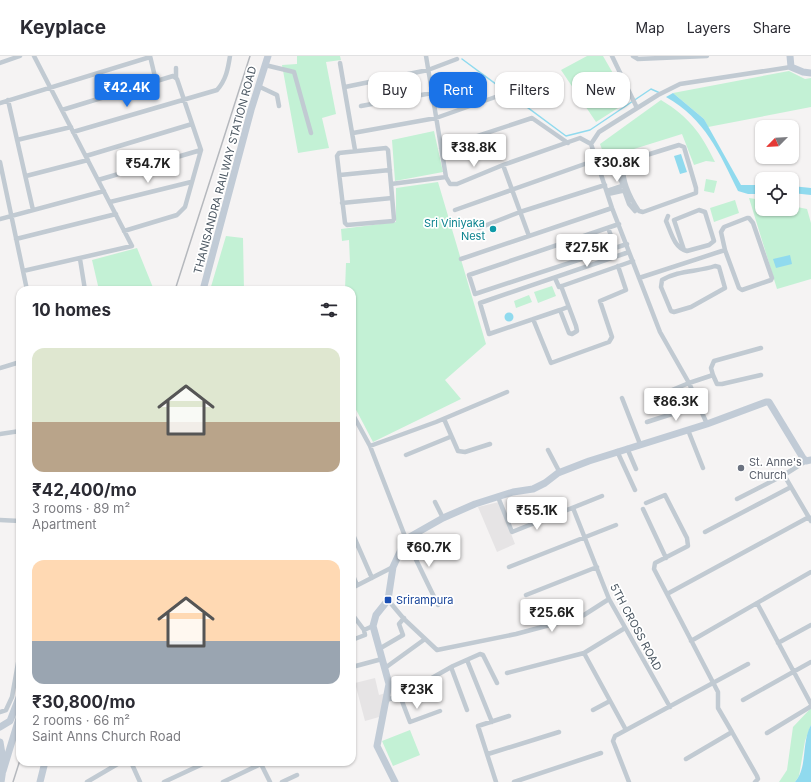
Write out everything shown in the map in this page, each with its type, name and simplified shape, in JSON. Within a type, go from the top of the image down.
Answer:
[{"type":"street","points":[[0,63],[20,56]]},
{"type":"street","points":[[23,271],[132,246],[34,56]]},
{"type":"street","points":[[0,103],[150,56],[156,81]]},
{"type":"street","points":[[74,132],[185,101],[217,90],[223,83],[228,70],[230,56]]},
{"type":"street","name":"THANISANDRA RAILWAY STATION ROAD","points":[[204,286],[258,86],[268,56]]},
{"type":"street","points":[[426,56],[429,76]]},
{"type":"street","points":[[612,56],[637,108]]},
{"type":"street","points":[[633,56],[638,59],[707,56]]},
{"type":"street","points":[[790,56],[791,67]]},
{"type":"street","points":[[345,87],[428,70],[456,60]]},
{"type":"street","points":[[340,64],[355,150]]},
{"type":"street","points":[[265,65],[294,72],[311,133]]},
{"type":"street","points":[[591,144],[599,132],[659,94],[680,84],[791,67],[803,72],[811,73]]},
{"type":"street","points":[[124,230],[177,215],[184,207],[201,150],[176,77],[176,68]]},
{"type":"street","points":[[62,110],[173,76],[176,77]]},
{"type":"street","points":[[258,86],[277,95],[279,106]]},
{"type":"street","points":[[361,106],[429,94]]},
{"type":"street","points":[[353,133],[436,118],[495,97]]},
{"type":"street","points":[[8,100],[34,210]]},
{"type":"street","points":[[434,108],[446,177],[450,184],[457,184],[503,165],[580,138],[591,144],[612,208],[660,332],[689,383],[708,424]]},
{"type":"street","points":[[441,148],[532,118],[568,142]]},
{"type":"street","points":[[26,176],[192,124]]},
{"type":"street","points":[[17,140],[71,127]]},
{"type":"street","points":[[616,161],[615,164],[625,187],[635,206],[639,211],[643,212],[696,193],[696,188],[684,147],[679,145],[627,159],[624,162],[622,169],[625,187],[629,204],[635,211]]},
{"type":"street","points":[[386,148],[388,150],[393,221],[347,225],[345,223],[337,156],[339,152],[355,150],[386,148]]},
{"type":"street","points":[[98,180],[201,150]]},
{"type":"street","points":[[455,210],[596,160]]},
{"type":"street","points":[[0,162],[27,286]]},
{"type":"street","points":[[503,165],[529,236]]},
{"type":"street","points":[[340,175],[390,170]]},
{"type":"street","points":[[391,184],[446,177]]},
{"type":"street","points":[[110,202],[191,182]]},
{"type":"street","points":[[479,228],[520,212],[605,185]]},
{"type":"street","points":[[607,193],[625,187]]},
{"type":"street","points":[[0,219],[104,191]]},
{"type":"street","points":[[342,203],[392,198]]},
{"type":"street","points":[[461,259],[612,208]]},
{"type":"street","points":[[687,251],[684,250],[674,220],[699,210],[705,212],[714,236],[711,244],[713,254]]},
{"type":"street","points":[[16,239],[116,214]]},
{"type":"street","points":[[668,216],[666,221],[675,243],[681,250],[687,251],[711,244],[716,237],[710,219]]},
{"type":"street","points":[[749,218],[753,223],[771,280],[746,290],[739,288],[725,250],[722,230],[749,218]]},
{"type":"street","points":[[619,224],[469,275],[475,294],[627,244]]},
{"type":"street","points":[[608,228],[616,248]]},
{"type":"street","points":[[639,278],[725,250]]},
{"type":"street","points":[[568,307],[490,334],[480,303],[629,252]]},
{"type":"street","points":[[80,259],[84,286]]},
{"type":"street","points":[[560,286],[633,261]]},
{"type":"street","points":[[686,262],[689,270]]},
{"type":"street","points":[[533,319],[550,363],[610,342],[612,337],[600,301],[626,290],[618,266]]},
{"type":"street","points":[[718,266],[726,286],[691,306],[673,312],[670,309],[662,287],[662,280],[689,270],[718,266]]},
{"type":"street","points":[[557,277],[576,326],[577,331],[575,333],[569,333],[560,310]]},
{"type":"street","points":[[761,348],[714,361],[711,368],[717,384],[761,375]]},
{"type":"street","points":[[0,368],[16,363]]},
{"type":"street","points":[[660,395],[713,375]]},
{"type":"street","points":[[370,446],[444,419],[507,392]]},
{"type":"street","points":[[622,398],[640,444]]},
{"type":"street","points":[[395,782],[377,746],[389,684],[373,626],[376,615],[388,600],[393,567],[406,539],[443,518],[475,504],[539,486],[560,473],[617,451],[708,424],[769,402],[808,460],[784,475],[737,499]]},
{"type":"street","points":[[647,422],[700,405]]},
{"type":"street","points":[[444,419],[450,437],[458,451],[462,453],[490,444]]},
{"type":"street","points":[[356,420],[370,446],[406,539],[438,605]]},
{"type":"street","points":[[688,430],[704,468]]},
{"type":"street","points":[[0,434],[16,432]]},
{"type":"street","points":[[406,455],[450,437]]},
{"type":"street","points":[[627,448],[636,469]]},
{"type":"street","points":[[548,450],[560,473]]},
{"type":"street","points":[[617,451],[635,490]]},
{"type":"street","points":[[667,594],[810,519],[784,475]]},
{"type":"street","points":[[705,532],[791,487]]},
{"type":"street","points":[[646,503],[665,495],[687,538],[688,546],[654,565],[667,594],[719,695],[718,710],[758,776],[755,782]]},
{"type":"street","points":[[498,497],[512,532],[602,496]]},
{"type":"street","points":[[435,502],[443,518]]},
{"type":"street","name":"5TH CROSS ROAD","points":[[573,508],[609,599],[670,708]]},
{"type":"street","points":[[643,509],[666,558]]},
{"type":"street","points":[[0,520],[16,521]]},
{"type":"street","points":[[509,567],[616,524]]},
{"type":"street","points":[[356,542],[372,578]]},
{"type":"street","points":[[357,585],[393,567]]},
{"type":"street","points":[[526,595],[597,567]]},
{"type":"street","points":[[691,641],[811,572]]},
{"type":"street","points":[[388,600],[437,650],[443,650],[561,622],[584,615],[609,599]]},
{"type":"street","points":[[756,603],[811,704],[810,707],[767,733]]},
{"type":"street","points":[[379,649],[403,635],[399,624],[404,618]]},
{"type":"street","points":[[356,619],[364,630],[365,635],[356,639]]},
{"type":"street","points":[[778,642],[811,624]]},
{"type":"street","points":[[364,630],[373,626]]},
{"type":"street","points":[[507,673],[584,653],[625,628]]},
{"type":"street","points":[[385,668],[426,639]]},
{"type":"street","points":[[584,653],[626,730]]},
{"type":"street","points":[[386,700],[400,696],[451,667],[480,654],[483,655],[497,683]]},
{"type":"street","points":[[356,666],[382,659]]},
{"type":"street","points":[[467,660],[492,722]]},
{"type":"street","points":[[744,700],[811,662]]},
{"type":"street","points":[[629,782],[612,741],[615,736],[670,708],[748,664]]},
{"type":"street","points":[[451,667],[467,710]]},
{"type":"street","points":[[0,712],[6,710],[12,697],[16,674]]},
{"type":"street","points":[[400,696],[410,722],[440,711]]},
{"type":"street","points":[[593,710],[610,701]]},
{"type":"street","points":[[0,726],[10,721],[16,705]]},
{"type":"street","points":[[496,782],[478,726],[510,716]]},
{"type":"street","points":[[0,782],[16,728]]},
{"type":"street","points":[[488,754],[560,732]]},
{"type":"street","points":[[686,759],[732,732]]},
{"type":"street","points":[[0,742],[3,754],[3,771]]},
{"type":"street","points":[[514,782],[601,753]]},
{"type":"street","points":[[40,782],[44,766]]},
{"type":"street","points":[[87,782],[114,766]]},
{"type":"street","points":[[133,766],[140,782]]},
{"type":"street","points":[[164,782],[198,766]]},
{"type":"street","points":[[222,782],[257,766]]},
{"type":"street","points":[[264,766],[270,782]]},
{"type":"street","points":[[282,782],[297,775]]},
{"type":"shaded area","points":[[499,502],[515,544],[497,552],[478,507]]},
{"type":"shaded area","points":[[375,678],[379,695],[386,693],[379,717],[365,721],[356,683]]},
{"type":"green space","points":[[297,56],[340,56],[341,60],[326,62],[336,114],[322,118],[329,148],[298,153],[282,65],[297,64]]},
{"type":"green space","points":[[587,56],[603,56],[612,72],[572,72],[572,86],[564,72],[561,70]]},
{"type":"green space","points":[[789,71],[805,79],[811,78],[811,107],[708,127],[704,119],[673,93]]},
{"type":"green space","points":[[661,100],[687,119],[705,142],[715,162],[706,161],[694,165],[682,134],[605,158],[600,144]]},
{"type":"green space","points":[[587,108],[618,108],[596,122]]},
{"type":"green space","points":[[434,131],[443,172],[395,181],[392,140]]},
{"type":"green space","points":[[706,179],[717,181],[714,193],[704,191]]},
{"type":"green space","points":[[438,182],[486,344],[445,380],[461,399],[373,442],[356,410],[356,286],[345,286],[346,263],[350,263],[349,240],[342,241],[341,229],[396,222],[396,188]]},
{"type":"green space","points":[[749,198],[755,199],[755,216],[799,216],[799,207],[807,209],[811,223],[811,279],[777,289]]},
{"type":"green space","points":[[735,200],[739,213],[714,222],[710,208]]},
{"type":"green space","points":[[226,236],[243,238],[244,286],[211,286]]},
{"type":"green space","points":[[137,248],[152,286],[98,286],[92,260]]},
{"type":"green space","points":[[552,286],[556,296],[538,303],[534,292]]},
{"type":"green space","points":[[529,295],[532,302],[516,308],[514,301]]},
{"type":"green space","points":[[811,708],[811,725],[805,741],[799,776],[795,782],[779,782],[787,770],[793,727]]},
{"type":"green space","points":[[410,730],[420,755],[393,766],[382,741]]},
{"type":"water","points":[[673,93],[704,119],[741,185],[755,185],[755,194],[748,194],[738,191],[717,150],[701,126],[691,115],[666,97]]},
{"type":"water","points":[[681,154],[687,172],[680,174],[674,156]]},
{"type":"water","points":[[799,187],[811,188],[811,195],[799,194]]},
{"type":"water","points":[[790,255],[792,264],[776,268],[773,259]]},
{"type":"water","points":[[509,312],[514,317],[509,322],[504,317]]},
{"type":"water","points":[[811,725],[811,782],[795,782],[802,769],[806,739]]},
{"type":"waterway","points":[[462,59],[566,136],[590,130],[651,89],[660,93]]},
{"type":"railway","points":[[176,286],[250,56]]},
{"type":"railway","points":[[13,782],[18,766]]},
{"type":"place","name":"Sri Viniyaka Nest","points":[[493,229]]},
{"type":"place","name":"St. Anne's Church","points":[[741,468]]},
{"type":"place","name":"Srirampura","points":[[388,600]]}]
